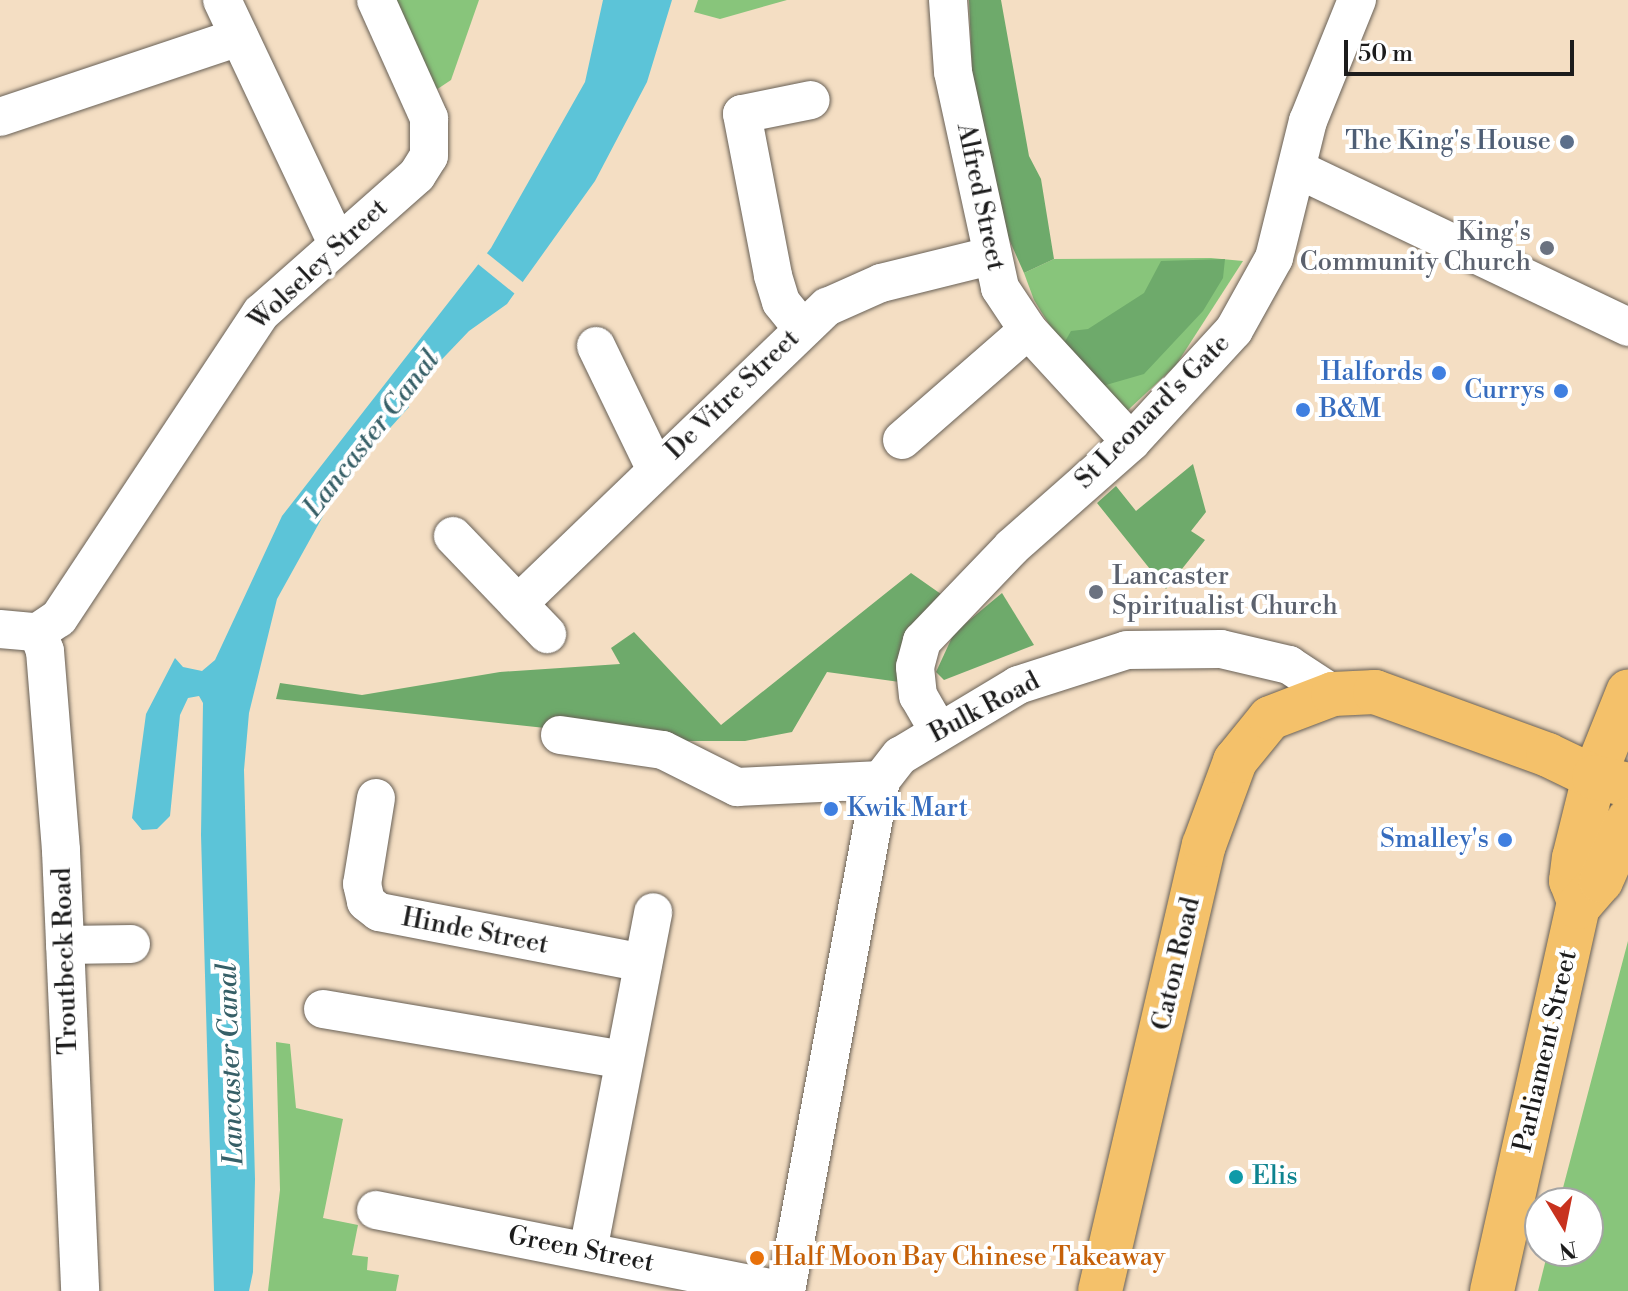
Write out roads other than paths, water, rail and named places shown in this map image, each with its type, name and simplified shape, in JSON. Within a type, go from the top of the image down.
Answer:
[{"type":"main road","points":[[1333,694],[1375,692],[1411,703],[1611,781]]},
{"type":"main road","name":"Parliament Street","points":[[1580,904],[1571,881],[1574,858],[1611,781],[1628,692]]},
{"type":"main road","name":"Caton Road","points":[[1100,1291],[1220,792],[1252,736],[1270,718],[1333,694]]},
{"type":"main road","name":"Parliament Street","points":[[1492,1291],[1580,904],[1601,881],[1628,820]]},
{"type":"street","points":[[222,0],[337,243]]},
{"type":"street","name":"Wolseley Street","points":[[38,632],[59,618],[261,313],[417,175],[429,156],[429,118],[376,0]]},
{"type":"street","name":"Alfred Street","points":[[948,0],[953,72],[990,256],[1000,288],[1028,330],[1131,442]]},
{"type":"street","name":"St Leonard's Gate","points":[[938,730],[918,696],[915,667],[922,641],[1012,547],[1131,442],[1234,330],[1274,258],[1328,63],[1357,0]]},
{"type":"street","points":[[0,117],[239,37]]},
{"type":"street","points":[[802,328],[781,302],[773,275],[742,114],[811,100]]},
{"type":"street","points":[[1297,169],[1628,327]]},
{"type":"street","name":"De Vitre Street","points":[[518,604],[802,328],[849,294],[990,256]]},
{"type":"street","points":[[902,440],[1028,330]]},
{"type":"street","points":[[596,346],[656,470]]},
{"type":"street","points":[[453,536],[547,634]]},
{"type":"street","points":[[0,629],[38,632]]},
{"type":"street","name":"Troutbeck Road","points":[[38,632],[45,651],[65,945],[80,1291]]},
{"type":"street","name":"Bulk Road","points":[[881,780],[900,756],[938,730],[1018,685],[1102,656],[1156,647],[1221,649],[1289,665],[1333,694]]},
{"type":"street","points":[[560,735],[663,750],[737,787],[881,780],[786,1291]]},
{"type":"street","name":"Hinde Street","points":[[376,798],[362,884],[366,902],[379,912],[643,963]]},
{"type":"street","points":[[588,1251],[653,912]]},
{"type":"street","points":[[65,945],[131,944]]},
{"type":"street","points":[[323,1009],[624,1060]]},
{"type":"street","name":"Green Street","points":[[376,1210],[786,1291]]},
{"type":"water","name":"Lancaster Canal","points":[[603,0],[672,0],[647,82],[595,181],[507,304],[469,331],[405,398],[409,407],[343,480],[277,599],[249,713],[244,770],[255,1179],[253,1272],[249,1291],[214,1291],[201,835],[203,703],[199,696],[188,698],[180,715],[170,816],[157,829],[142,830],[132,818],[146,714],[175,658],[183,667],[202,671],[215,660],[282,516],[491,248],[585,82]]},
{"type":"place","name":"The King's House","points":[[1567,142]]},
{"type":"place","name":"King's Community Church","points":[[1547,248]]},
{"type":"place","name":"Halfords","points":[[1439,373]]},
{"type":"place","name":"Currys","points":[[1561,391]]},
{"type":"place","name":"B&M","points":[[1303,410]]},
{"type":"place","name":"Lancaster Spiritualist Church","points":[[1096,592]]},
{"type":"place","name":"Kwik Mart","points":[[831,809]]},
{"type":"place","name":"Smalley's","points":[[1505,840]]},
{"type":"place","name":"Elis","points":[[1236,1177]]},
{"type":"place","name":"Half Moon Bay Chinese Takeaway","points":[[757,1258]]}]
